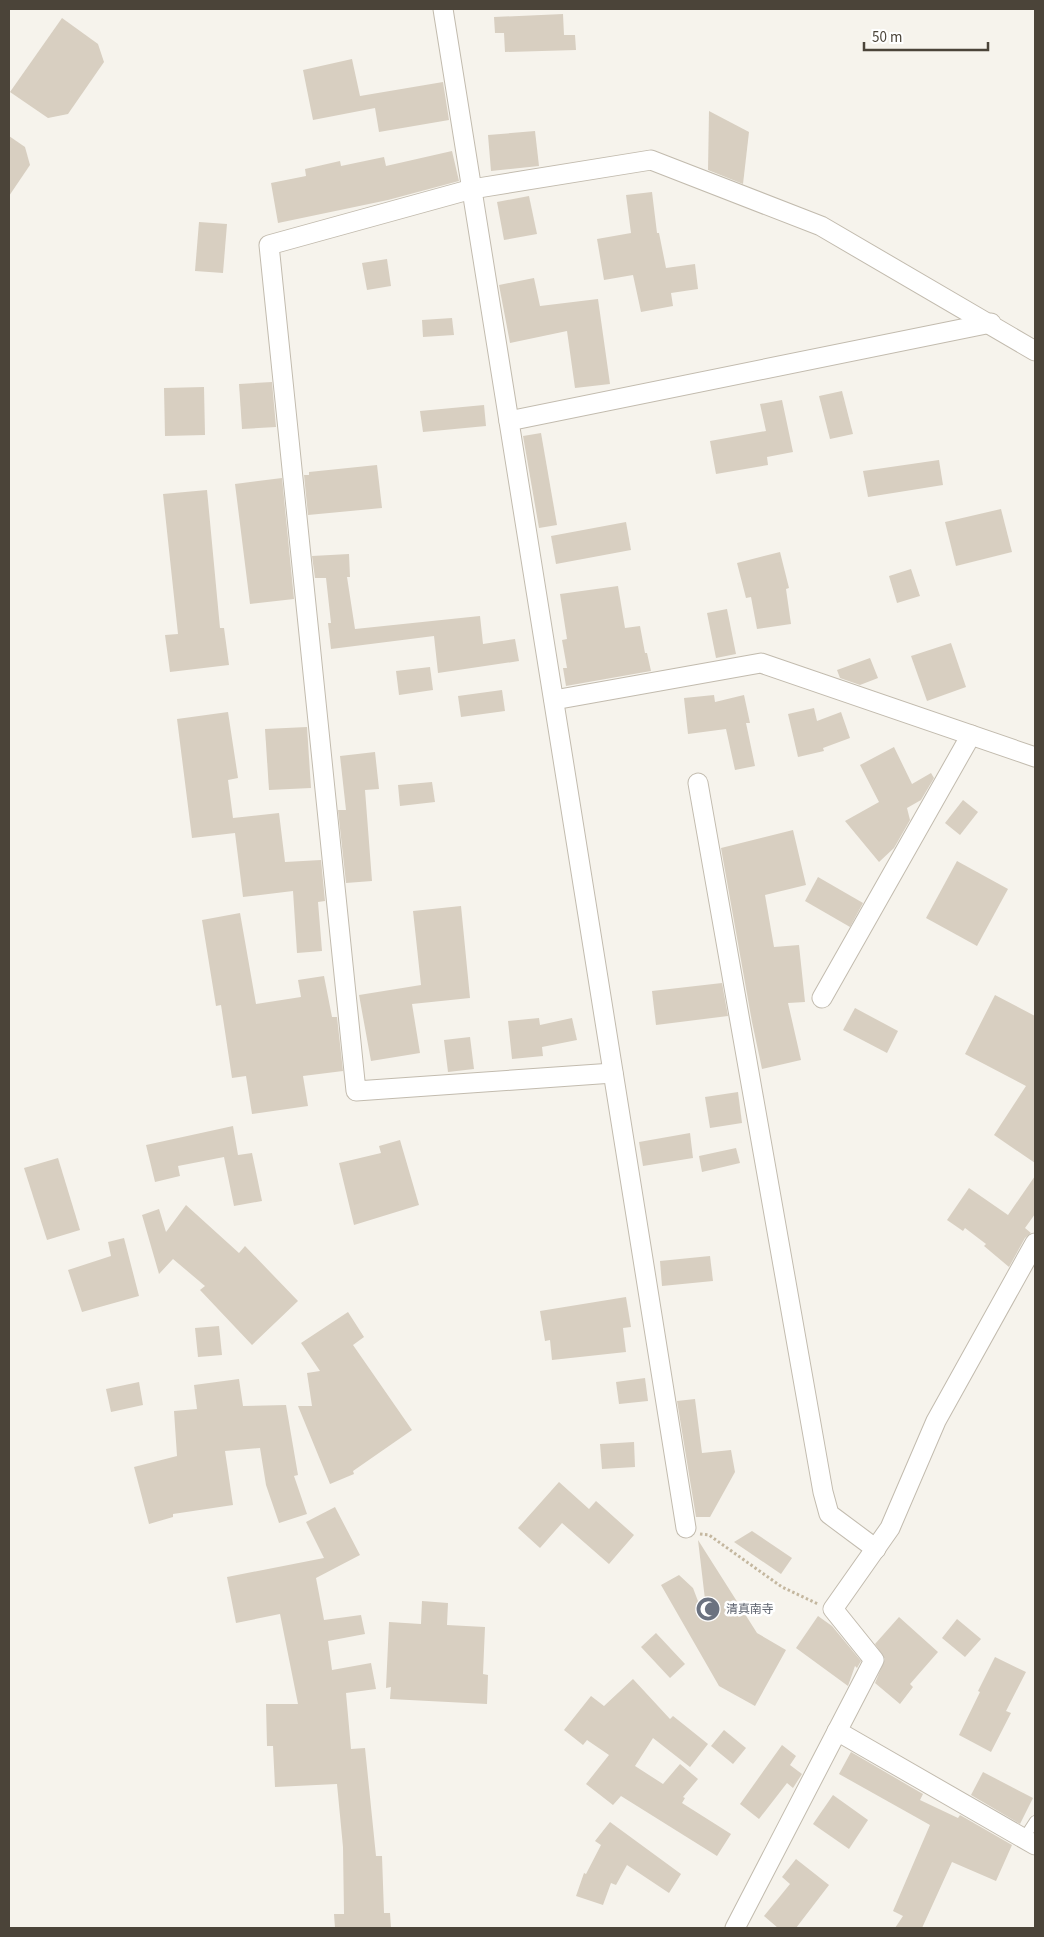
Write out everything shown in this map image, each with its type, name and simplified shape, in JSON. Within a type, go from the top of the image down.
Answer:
[{"type":"street","points":[[443,9],[686,1528]]},
{"type":"street","points":[[613,1073],[356,1091],[269,245],[472,189],[651,160],[821,226],[991,323],[1035,351]]},
{"type":"street","points":[[509,421],[991,323]]},
{"type":"street","points":[[554,700],[761,663],[1035,757]]},
{"type":"street","points":[[822,998],[971,735]]},
{"type":"street","points":[[698,783],[823,1492],[829,1514],[876,1549]]},
{"type":"street","points":[[735,1928],[874,1660],[833,1609],[890,1528],[936,1421],[1035,1243]]},
{"type":"street","points":[[837,1731],[1030,1842]]},
{"type":"lane","points":[[1030,1842],[1035,1821]]},
{"type":"path","points":[[686,1528],[693,1534],[708,1535],[805,1600],[833,1609]]},
{"type":"building","points":[[563,14],[564,35],[575,35],[576,50],[505,52],[504,33],[495,33],[494,17]]},
{"type":"building","points":[[62,18],[98,44],[104,62],[68,114],[48,118],[10,92]]},
{"type":"building","points":[[352,59],[360,96],[443,82],[449,120],[379,132],[375,108],[313,120],[303,70]]},
{"type":"building","points":[[709,111],[749,132],[743,184],[708,170]]},
{"type":"building","points":[[535,131],[539,166],[491,171],[488,135]]},
{"type":"building","points":[[9,136],[25,147],[30,165],[9,196]]},
{"type":"building","points":[[452,151],[459,181],[388,200],[278,223],[271,183],[306,176],[305,169],[340,161],[341,166],[384,157],[386,166]]},
{"type":"building","points":[[652,192],[657,233],[659,233],[666,268],[695,264],[698,289],[671,293],[673,306],[641,312],[633,275],[604,280],[597,239],[631,233],[626,195]]},
{"type":"building","points":[[529,196],[537,234],[504,240],[497,202]]},
{"type":"building","points":[[199,222],[227,224],[223,273],[195,271]]},
{"type":"building","points":[[387,259],[391,286],[367,290],[362,263]]},
{"type":"building","points":[[534,278],[540,306],[598,299],[610,384],[575,388],[567,331],[510,343],[499,285]]},
{"type":"building","points":[[452,318],[454,335],[423,337],[422,320]]},
{"type":"building","points":[[272,382],[276,427],[242,429],[239,384]]},
{"type":"building","points":[[204,387],[205,435],[165,436],[164,388]]},
{"type":"building","points":[[842,391],[853,434],[830,439],[819,396]]},
{"type":"building","points":[[782,400],[793,452],[767,457],[768,465],[716,474],[710,441],[766,431],[760,404]]},
{"type":"building","points":[[484,405],[486,426],[423,432],[420,411]]},
{"type":"building","points":[[541,433],[557,525],[539,528],[523,436]]},
{"type":"building","points":[[939,460],[943,485],[868,497],[863,471]]},
{"type":"building","points":[[377,465],[382,508],[308,515],[304,475],[309,475],[309,472]]},
{"type":"building","points":[[282,478],[294,599],[250,604],[235,484]]},
{"type":"building","points":[[207,490],[220,628],[224,628],[229,665],[170,672],[165,635],[178,634],[163,494]]},
{"type":"building","points":[[1001,509],[1012,552],[956,566],[945,522]]},
{"type":"building","points":[[626,522],[631,550],[556,564],[551,536]]},
{"type":"building","points":[[780,552],[789,588],[786,589],[791,624],[757,629],[751,597],[746,598],[737,563]]},
{"type":"building","points":[[349,554],[350,577],[347,577],[355,629],[480,616],[483,644],[515,639],[519,661],[438,673],[434,636],[331,649],[328,623],[331,623],[326,578],[315,578],[312,556]]},
{"type":"building","points":[[911,569],[920,596],[897,603],[889,576]]},
{"type":"building","points":[[618,586],[625,628],[640,626],[645,653],[647,653],[651,671],[566,686],[563,668],[567,668],[562,640],[567,639],[560,594]]},
{"type":"building","points":[[727,609],[736,654],[716,658],[707,613]]},
{"type":"building","points":[[951,643],[966,687],[927,701],[911,656]]},
{"type":"building","points":[[870,658],[878,678],[860,685],[840,678],[837,670]]},
{"type":"building","points":[[430,667],[433,690],[399,695],[396,671]]},
{"type":"building","points":[[502,690],[505,711],[461,717],[458,696]]},
{"type":"building","points":[[714,695],[715,702],[744,695],[750,723],[746,723],[755,766],[735,770],[726,729],[688,734],[684,698]]},
{"type":"building","points":[[814,708],[817,721],[841,712],[850,738],[823,748],[824,751],[798,757],[788,714]]},
{"type":"building","points":[[228,712],[238,778],[228,780],[233,818],[279,813],[285,862],[321,860],[325,901],[318,902],[322,951],[297,953],[293,891],[243,897],[235,833],[192,838],[177,719]]},
{"type":"building","points":[[307,727],[311,788],[269,790],[265,729]]},
{"type":"building","points":[[894,747],[912,784],[931,773],[934,778],[921,800],[907,808],[910,820],[894,848],[879,862],[845,821],[879,802],[860,765]]},
{"type":"building","points":[[375,752],[379,789],[365,790],[372,881],[346,883],[338,810],[346,810],[340,756]]},
{"type":"building","points":[[432,782],[435,802],[400,806],[398,785]]},
{"type":"building","points":[[963,800],[978,812],[960,835],[945,823]]},
{"type":"building","points":[[793,830],[806,885],[765,895],[774,947],[799,945],[805,1002],[788,1003],[801,1060],[762,1069],[721,848]]},
{"type":"building","points":[[957,861],[1008,889],[977,946],[926,918]]},
{"type":"building","points":[[818,877],[863,903],[850,927],[805,901]]},
{"type":"building","points":[[461,906],[470,998],[412,1004],[420,1053],[371,1061],[359,995],[421,985],[413,911]]},
{"type":"building","points":[[240,913],[256,1004],[301,997],[298,980],[324,976],[332,1017],[337,1017],[343,1071],[303,1076],[308,1106],[252,1114],[246,1076],[232,1078],[221,1005],[216,1006],[202,920]]},
{"type":"building","points":[[722,983],[728,1016],[656,1025],[652,991]]},
{"type":"building","points":[[995,995],[1035,1016],[1035,1163],[994,1135],[1026,1086],[965,1054]]},
{"type":"building","points":[[855,1008],[898,1031],[887,1053],[843,1030]]},
{"type":"building","points":[[539,1018],[540,1025],[572,1018],[577,1040],[542,1047],[543,1056],[512,1059],[508,1021]]},
{"type":"building","points":[[470,1037],[474,1069],[448,1072],[444,1040]]},
{"type":"building","points":[[738,1092],[742,1123],[710,1128],[705,1097]]},
{"type":"building","points":[[233,1126],[238,1155],[252,1153],[262,1201],[234,1206],[224,1157],[178,1166],[180,1176],[155,1182],[146,1145]]},
{"type":"building","points":[[690,1133],[693,1158],[643,1166],[639,1142]]},
{"type":"building","points":[[400,1140],[419,1205],[354,1225],[339,1163],[381,1153],[379,1146]]},
{"type":"building","points":[[736,1148],[740,1163],[702,1172],[699,1156]]},
{"type":"building","points":[[58,1158],[80,1230],[47,1240],[24,1168]]},
{"type":"building","points":[[1035,1176],[1035,1214],[1025,1228],[1031,1233],[1025,1238],[1009,1267],[984,1246],[986,1244],[965,1228],[963,1231],[947,1220],[969,1188],[1008,1215]]},
{"type":"building","points":[[186,1205],[239,1253],[245,1246],[298,1301],[252,1345],[200,1290],[205,1286],[173,1259],[159,1274],[142,1215],[159,1209],[166,1232]]},
{"type":"building","points":[[124,1238],[139,1296],[82,1312],[68,1270],[111,1256],[108,1242]]},
{"type":"building","points":[[710,1256],[713,1281],[662,1286],[660,1261]]},
{"type":"building","points":[[626,1297],[631,1327],[623,1328],[626,1352],[552,1360],[550,1340],[545,1341],[540,1311]]},
{"type":"building","points":[[348,1312],[364,1337],[353,1345],[412,1430],[353,1471],[354,1474],[330,1484],[298,1406],[312,1406],[307,1373],[320,1371],[301,1343]]},
{"type":"building","points":[[219,1326],[222,1355],[198,1357],[195,1328]]},
{"type":"building","points":[[645,1378],[648,1401],[619,1404],[616,1382]]},
{"type":"building","points":[[239,1379],[243,1406],[286,1405],[298,1475],[294,1476],[307,1514],[279,1523],[266,1485],[260,1448],[225,1451],[233,1505],[173,1514],[173,1517],[149,1524],[134,1467],[177,1456],[174,1411],[197,1409],[194,1385]]},
{"type":"building","points":[[139,1382],[143,1405],[111,1412],[106,1389]]},
{"type":"building","points":[[695,1399],[702,1453],[731,1450],[735,1472],[710,1517],[696,1517],[677,1401]]},
{"type":"building","points":[[634,1442],[635,1467],[602,1469],[600,1444]]},
{"type":"building","points":[[559,1482],[589,1509],[596,1501],[634,1535],[609,1564],[562,1523],[540,1548],[518,1528]]},
{"type":"building","points":[[335,1507],[360,1555],[316,1578],[324,1620],[361,1615],[365,1634],[328,1641],[332,1670],[371,1663],[376,1689],[346,1693],[351,1749],[365,1748],[376,1856],[382,1856],[384,1913],[390,1913],[391,1928],[335,1928],[334,1914],[344,1914],[343,1847],[337,1784],[275,1787],[273,1746],[267,1746],[266,1704],[298,1704],[280,1614],[236,1623],[227,1577],[324,1558],[306,1522]]},
{"type":"building","points":[[752,1531],[792,1558],[781,1574],[734,1542]]},
{"type":"building","name":"清真南寺","points":[[698,1540],[757,1633],[786,1650],[755,1706],[719,1686],[661,1585],[679,1575],[693,1588],[701,1609],[706,1608]]},
{"type":"building","points":[[422,1601],[448,1603],[447,1625],[485,1627],[483,1674],[488,1675],[487,1704],[390,1699],[391,1687],[386,1688],[389,1622],[421,1624]]},
{"type":"building","points":[[818,1616],[832,1626],[861,1661],[857,1668],[855,1666],[848,1686],[796,1648]]},
{"type":"building","points":[[899,1617],[938,1652],[910,1684],[913,1687],[900,1704],[875,1683],[885,1659],[875,1644]]},
{"type":"building","points":[[957,1619],[981,1639],[965,1657],[942,1638]]},
{"type":"building","points":[[656,1633],[685,1664],[670,1678],[641,1647]]},
{"type":"building","points":[[995,1657],[1026,1672],[1006,1711],[1011,1713],[991,1752],[959,1735]]},
{"type":"building","points":[[633,1679],[670,1719],[673,1716],[708,1744],[690,1767],[653,1738],[635,1766],[663,1784],[680,1764],[698,1779],[683,1797],[685,1798],[682,1803],[731,1834],[717,1856],[621,1796],[613,1805],[586,1784],[609,1755],[587,1740],[583,1745],[564,1730],[591,1696],[604,1706]]},
{"type":"building","points":[[724,1730],[746,1748],[733,1764],[711,1746]]},
{"type":"building","points":[[782,1745],[796,1756],[790,1765],[802,1774],[793,1788],[787,1783],[759,1819],[740,1804]]},
{"type":"building","points":[[851,1752],[923,1794],[920,1800],[958,1818],[960,1815],[1012,1845],[996,1881],[952,1862],[922,1928],[895,1928],[903,1916],[893,1911],[930,1825],[839,1774]]},
{"type":"building","points":[[983,1772],[1033,1798],[1020,1824],[971,1795]]},
{"type":"building","points":[[833,1795],[868,1820],[849,1849],[813,1824]]},
{"type":"building","points":[[610,1822],[681,1874],[669,1893],[627,1865],[616,1885],[611,1883],[603,1905],[576,1896],[584,1873],[586,1874],[601,1845],[595,1841]]},
{"type":"building","points":[[796,1859],[829,1885],[796,1928],[778,1928],[764,1916],[790,1884],[782,1877]]},
{"type":"place","name":"清真南寺","points":[[708,1609]]}]
